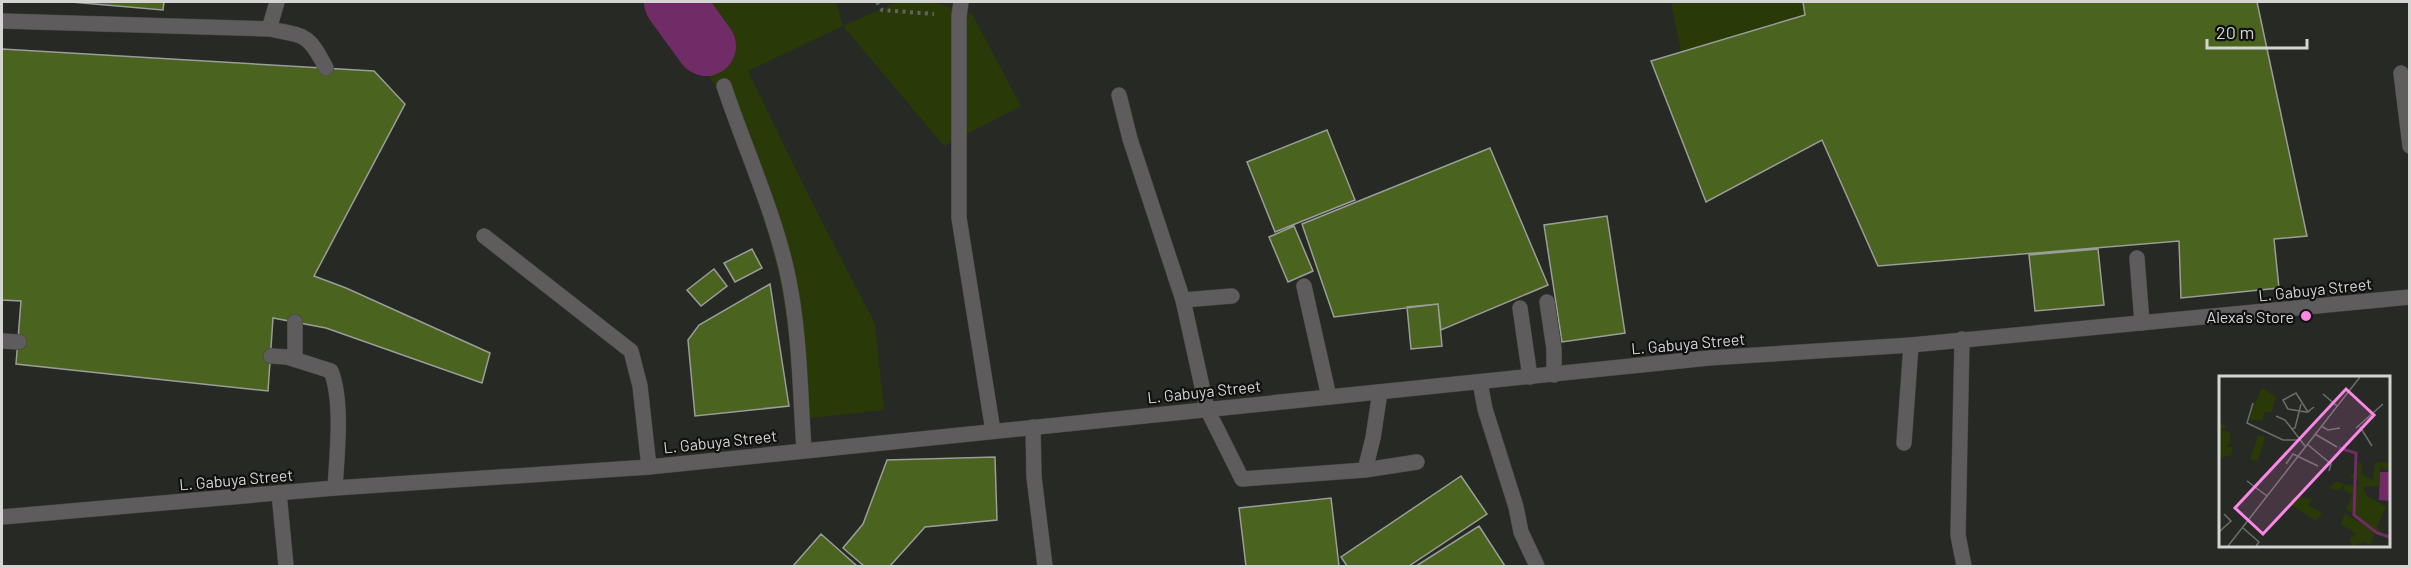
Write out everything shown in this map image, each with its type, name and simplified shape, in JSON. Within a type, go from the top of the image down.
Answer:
[{"type":"street","points":[[269,29],[277,2]]},
{"type":"street","points":[[960,9],[959,218],[993,431]]},
{"type":"street","points":[[2,21],[269,29],[305,36],[327,68]]},
{"type":"street","points":[[2401,73],[2409,146]]},
{"type":"street","points":[[724,86],[758,178],[788,276],[796,325],[807,449]]},
{"type":"street","points":[[1119,95],[1130,139],[1183,300],[1207,409],[1242,479],[1365,470],[1417,462]]},
{"type":"street","points":[[484,236],[632,351],[639,386],[649,467]]},
{"type":"street","points":[[2137,258],[2142,323]]},
{"type":"street","points":[[1304,286],[1329,397]]},
{"type":"street","points":[[1183,300],[1232,296]]},
{"type":"street","name":"L. Gabuya Street","points":[[2,517],[335,488],[649,467],[1709,358],[1911,345],[2409,297]]},
{"type":"street","points":[[1546,302],[1554,350],[1554,375]]},
{"type":"street","points":[[1520,308],[1530,377]]},
{"type":"street","points":[[295,322],[295,359]]},
{"type":"street","points":[[1962,339],[1958,535],[1964,567]]},
{"type":"street","points":[[2,341],[20,342]]},
{"type":"street","points":[[1904,443],[1911,345]]},
{"type":"street","points":[[271,356],[295,359],[331,370],[336,382],[338,441],[335,488]]},
{"type":"street","points":[[1480,382],[1485,409],[1516,507],[1521,532],[1537,567]]},
{"type":"street","points":[[1365,470],[1373,438],[1380,392]]},
{"type":"street","points":[[1033,427],[1034,477],[1045,567]]},
{"type":"street","points":[[279,493],[286,567]]},
{"type":"path","points":[[877,2],[882,10],[960,9]]},
{"type":"green space","points":[[656,2],[836,2],[843,26],[748,71],[875,324],[884,410],[803,419],[779,274],[753,180],[716,86]]},
{"type":"green space","points":[[897,2],[933,2],[972,14],[1021,106],[944,146],[843,26]]},
{"type":"green space","points":[[1671,2],[1803,2],[1805,15],[1681,52]]},
{"type":"building","points":[[71,2],[164,2],[163,10]]},
{"type":"building","points":[[1803,2],[2257,2],[2307,236],[2274,239],[2279,288],[2181,298],[2179,241],[1878,266],[1822,140],[1706,202],[1651,61],[1805,15]]},
{"type":"building","points":[[2,49],[374,71],[405,104],[314,276],[346,288],[490,353],[482,383],[326,328],[273,318],[268,391],[16,364],[21,301],[2,300]]},
{"type":"building","points":[[1327,130],[1355,200],[1275,232],[1247,162]]},
{"type":"building","points":[[1490,148],[1548,285],[1441,330],[1438,304],[1334,317],[1302,224]]},
{"type":"building","points":[[1607,216],[1625,333],[1562,342],[1544,225]]},
{"type":"building","points":[[1294,226],[1313,271],[1288,282],[1269,237]]},
{"type":"building","points":[[752,249],[762,268],[735,282],[724,263]]},
{"type":"building","points":[[2098,249],[2104,305],[2035,311],[2029,255]]},
{"type":"building","points":[[714,269],[727,286],[701,306],[687,290]]},
{"type":"building","points":[[770,284],[789,406],[695,416],[688,340],[699,325]]},
{"type":"building","points":[[1438,304],[1442,346],[1411,349],[1407,307]]},
{"type":"building","points":[[995,457],[997,520],[925,527],[890,566],[864,566],[843,548],[863,524],[887,460]]},
{"type":"building","points":[[1461,476],[1487,514],[1409,566],[1347,566],[1341,557]]},
{"type":"building","points":[[1331,498],[1339,566],[1246,566],[1239,508]]},
{"type":"building","points":[[1479,526],[1505,566],[1416,566]]},
{"type":"building","points":[[821,534],[857,566],[793,566]]},
{"type":"waterway","points":[[674,2],[706,46]]},
{"type":"place","name":"Alexa's Store","points":[[2306,316]]}]
